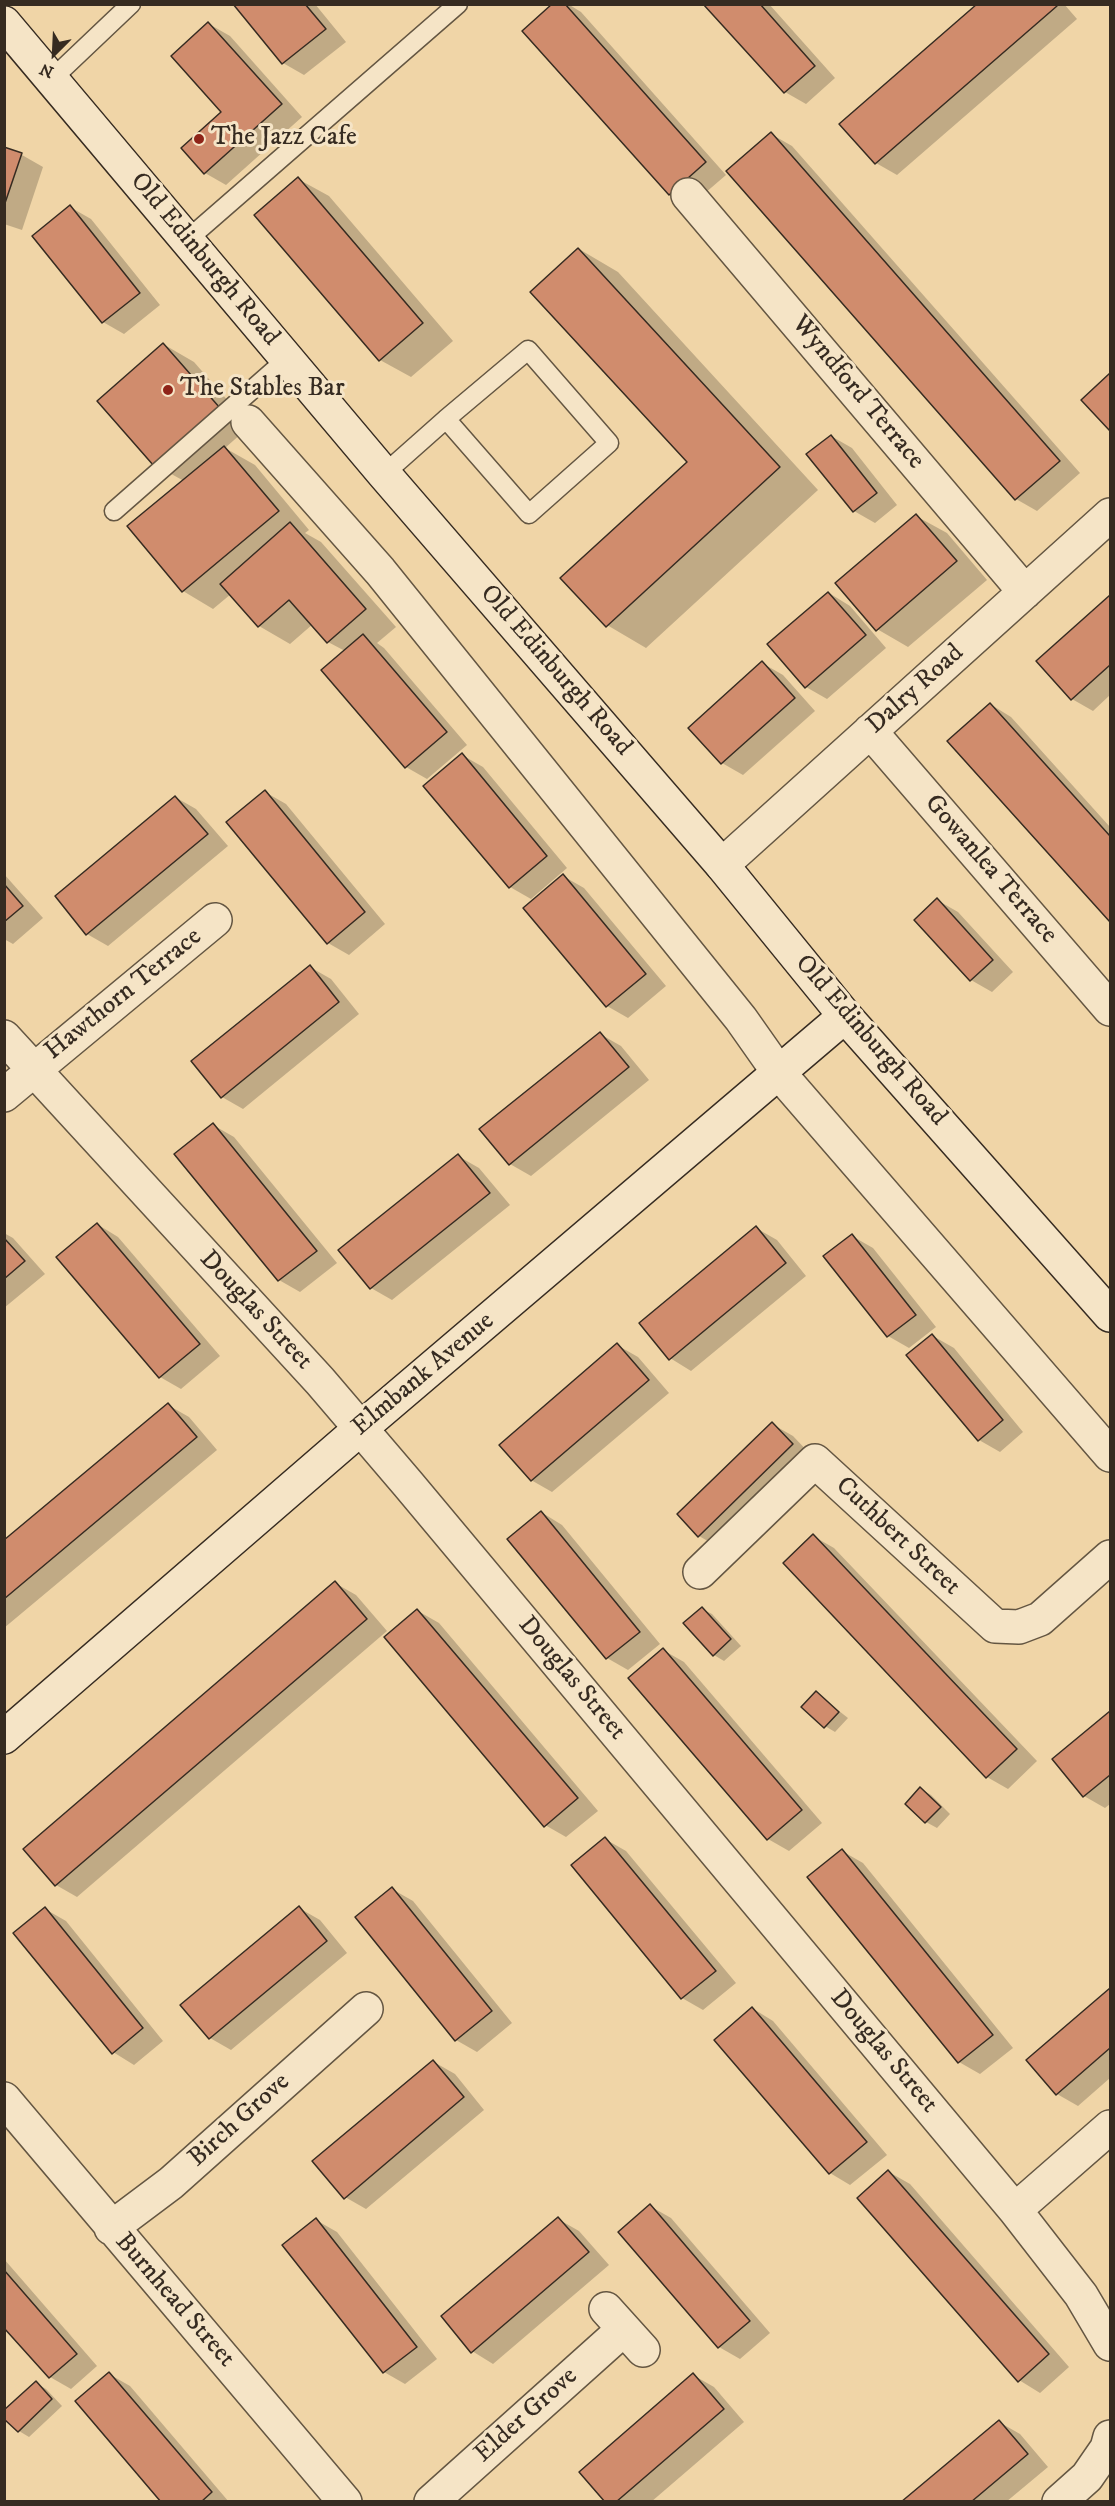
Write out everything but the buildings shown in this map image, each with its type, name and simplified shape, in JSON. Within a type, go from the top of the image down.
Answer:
[{"type":"street","name":"Old Edinburgh Road","points":[[4,23],[384,474],[722,865],[845,1016],[1110,1315]]},
{"type":"street","name":"Wyndford Terrace","points":[[688,195],[1026,592]]},
{"type":"street","points":[[248,422],[380,571],[741,1019],[779,1073],[1110,1455]]},
{"type":"street","name":"Dalry Road","points":[[722,865],[1110,515]]},
{"type":"street","name":"Gowanlea Terrace","points":[[870,731],[1110,1009]]},
{"type":"street","name":"Hawthorn Terrace","points":[[4,1095],[215,920]]},
{"type":"street","name":"Elmbank Avenue","points":[[4,1737],[360,1429],[845,1016]]},
{"type":"street","name":"Douglas Street","points":[[4,1037],[320,1381],[1015,2210],[1081,2295],[1110,2344]]},
{"type":"street","name":"Cuthbert Street","points":[[700,1572],[815,1461],[995,1626],[1019,1627],[1040,1619],[1110,1557]]},
{"type":"street","name":"Birch Grove","points":[[111,2228],[171,2182],[366,2009]]},
{"type":"street","name":"Burnhead Street","points":[[4,2099],[345,2502]]},
{"type":"street","points":[[1015,2210],[1110,2127]]},
{"type":"street","name":"Elder Grove","points":[[431,2502],[624,2330]]},
{"type":"street","points":[[1059,2502],[1087,2477],[1107,2448],[1110,2437]]},
{"type":"lane","points":[[52,79],[131,4]]},
{"type":"lane","points":[[187,240],[458,4]]},
{"type":"lane","points":[[384,474],[446,419],[528,350],[609,443],[529,514],[446,419]]},
{"type":"lane","points":[[114,511],[287,359]]},
{"type":"place","name":"The Jazz Cafe","points":[[199,139]]},
{"type":"place","name":"The Stables Bar","points":[[168,390]]}]
